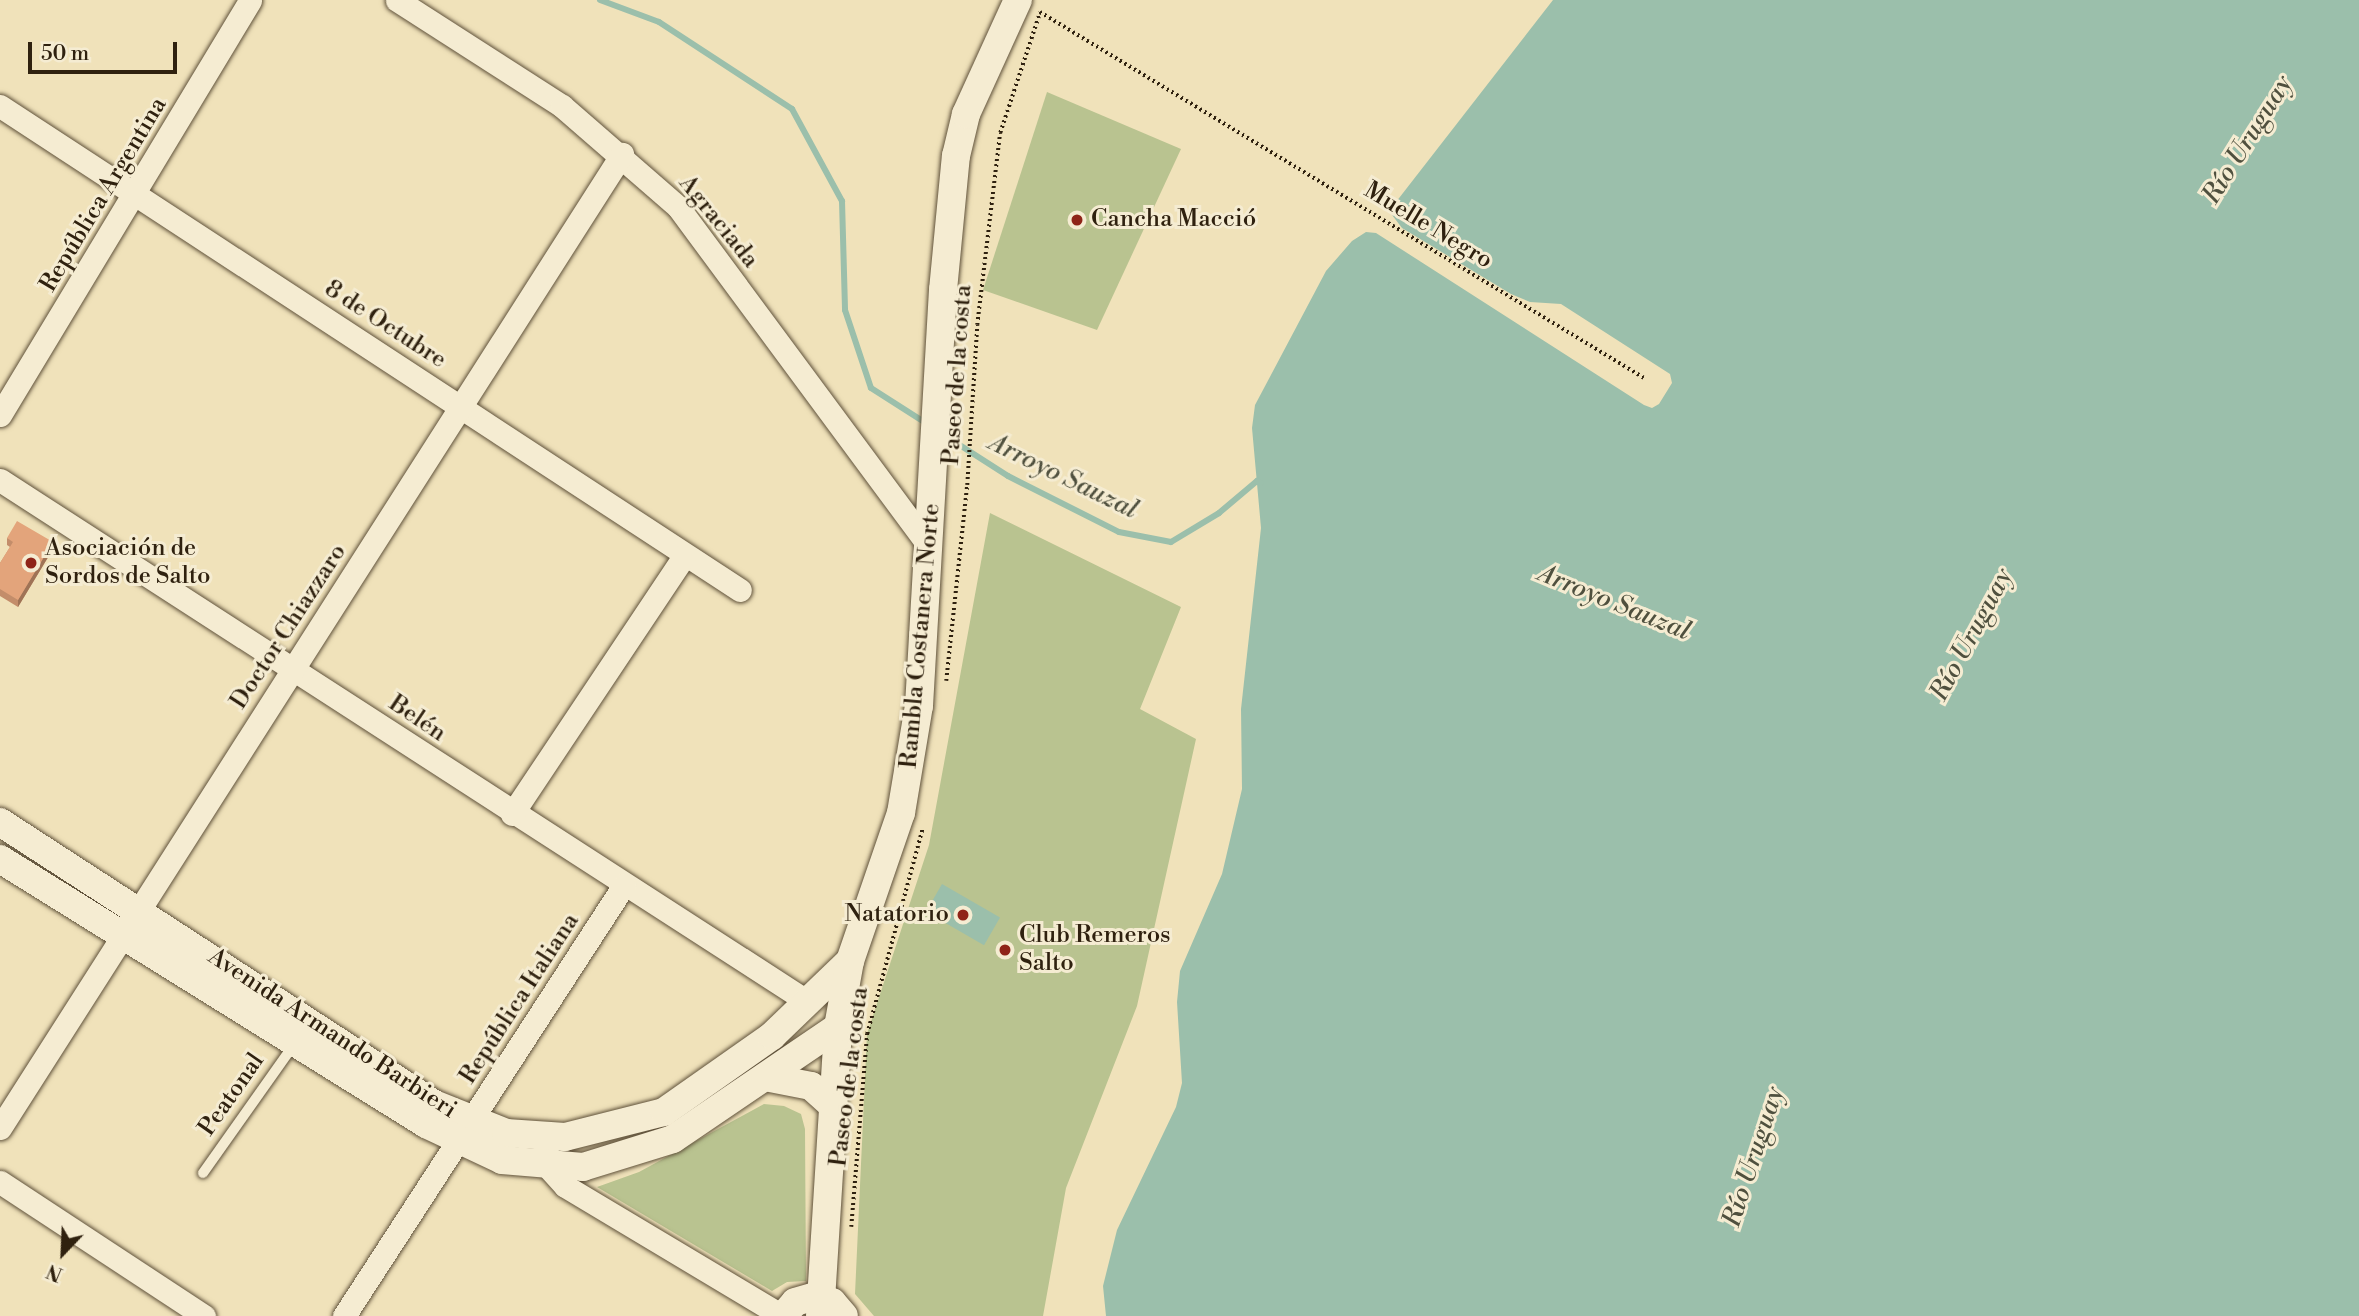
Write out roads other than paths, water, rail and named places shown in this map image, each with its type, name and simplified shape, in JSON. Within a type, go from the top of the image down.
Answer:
[{"type":"street","name":"República Argentina","points":[[0,415],[137,193],[250,0]]},
{"type":"street","name":"Agraciada","points":[[397,0],[562,106],[622,154],[678,207],[930,547]]},
{"type":"street","name":"Rambla Costanera Norte","points":[[821,1307],[838,1027],[850,961],[901,813],[919,706],[950,194],[966,114],[1030,6]]},
{"type":"street","name":"8 de Octubre","points":[[0,106],[137,193],[740,590]]},
{"type":"street","name":"Doctor Chiazzaro","points":[[0,1128],[622,154]]},
{"type":"street","name":"Belén","points":[[0,480],[293,668],[512,814],[805,1000]]},
{"type":"street","points":[[512,814],[685,555]]},
{"type":"street","name":"Avenida Armando Barbieri","points":[[0,822],[139,909],[434,1104],[502,1160],[548,1167],[610,1161],[673,1139],[838,1027]]},
{"type":"street","name":"Avenida Armando Barbieri","points":[[0,859],[295,1043],[466,1131],[546,1138],[626,1125],[664,1112],[772,1036],[805,1000],[850,961]]},
{"type":"street","name":"República Italiana","points":[[344,1316],[624,885]]},
{"type":"street","points":[[805,1000],[807,1050],[835,1079]]},
{"type":"street","points":[[765,1077],[811,1086],[834,1107]]},
{"type":"street","points":[[546,1138],[548,1167],[565,1186],[783,1316],[804,1298],[844,1316]]},
{"type":"street","points":[[0,1182],[204,1316]]},
{"type":"lane","name":"Peatonal","points":[[203,1173],[295,1043]]},
{"type":"water","name":"Río Uruguay","points":[[1553,0],[2359,0],[2359,1316],[1106,1316],[1103,1286],[1117,1230],[1176,1107],[1182,1083],[1177,1002],[1180,971],[1222,874],[1242,789],[1241,709],[1261,528],[1252,428],[1255,405],[1326,271],[1352,241],[1366,232],[1376,233],[1644,405],[1652,408],[1659,404],[1672,383],[1670,374],[1561,304],[1530,302],[1511,294],[1402,228],[1389,211]]},
{"type":"water","name":"Natatorio","points":[[942,884],[1000,918],[984,945],[926,912]]},
{"type":"waterway","name":"Arroyo Sauzal","points":[[600,0],[659,22],[792,109],[842,201],[845,310],[871,388],[926,423]]},
{"type":"waterway","name":"Arroyo Sauzal","points":[[944,435],[1008,476],[1119,532],[1171,542],[1219,513],[1257,481],[1261,483]]},
{"type":"place","name":"Cancha Macció","points":[[1077,220]]},
{"type":"place","name":"Asociación de Sordos de Salto","points":[[31,563]]},
{"type":"place","name":"Natatorio","points":[[963,915]]},
{"type":"place","name":"Club Remeros Salto","points":[[1005,950]]}]
